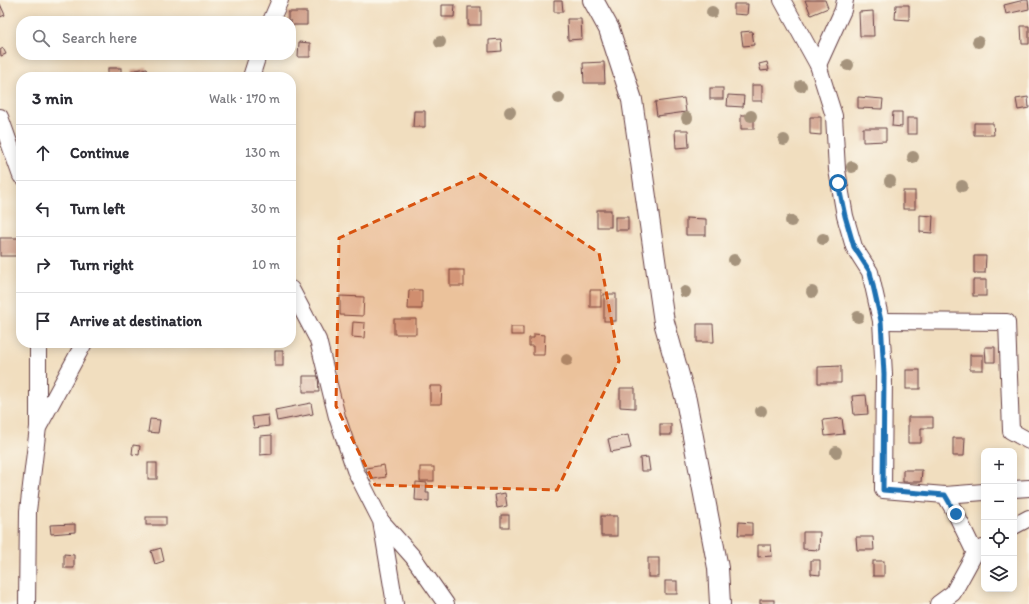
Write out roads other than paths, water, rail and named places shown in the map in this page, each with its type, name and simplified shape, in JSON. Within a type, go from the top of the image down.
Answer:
[{"type":"street","points":[[273,16],[280,0]]},
{"type":"street","points":[[594,0],[609,29],[632,100],[664,322],[686,400],[718,568],[720,604]]},
{"type":"street","points":[[782,0],[818,65],[834,116],[837,170],[845,216],[854,247],[870,272],[881,321],[884,374],[883,490],[945,495],[981,492]]},
{"type":"street","points":[[818,65],[843,10],[845,0]]},
{"type":"street","points":[[253,72],[256,60]]},
{"type":"street","points":[[0,117],[16,162]]},
{"type":"street","points":[[296,298],[318,340],[337,417],[355,470],[381,521],[412,557],[446,604]]},
{"type":"street","points":[[881,321],[1007,322],[1011,431],[1029,441]]},
{"type":"street","points":[[27,604],[28,511],[38,427],[38,348]]},
{"type":"street","points":[[38,427],[81,348]]},
{"type":"street","points":[[1017,489],[1029,488]]},
{"type":"street","points":[[938,604],[953,593],[980,550],[945,495]]},
{"type":"street","points":[[1017,524],[1029,518]]},
{"type":"street","points":[[381,521],[395,604]]}]
